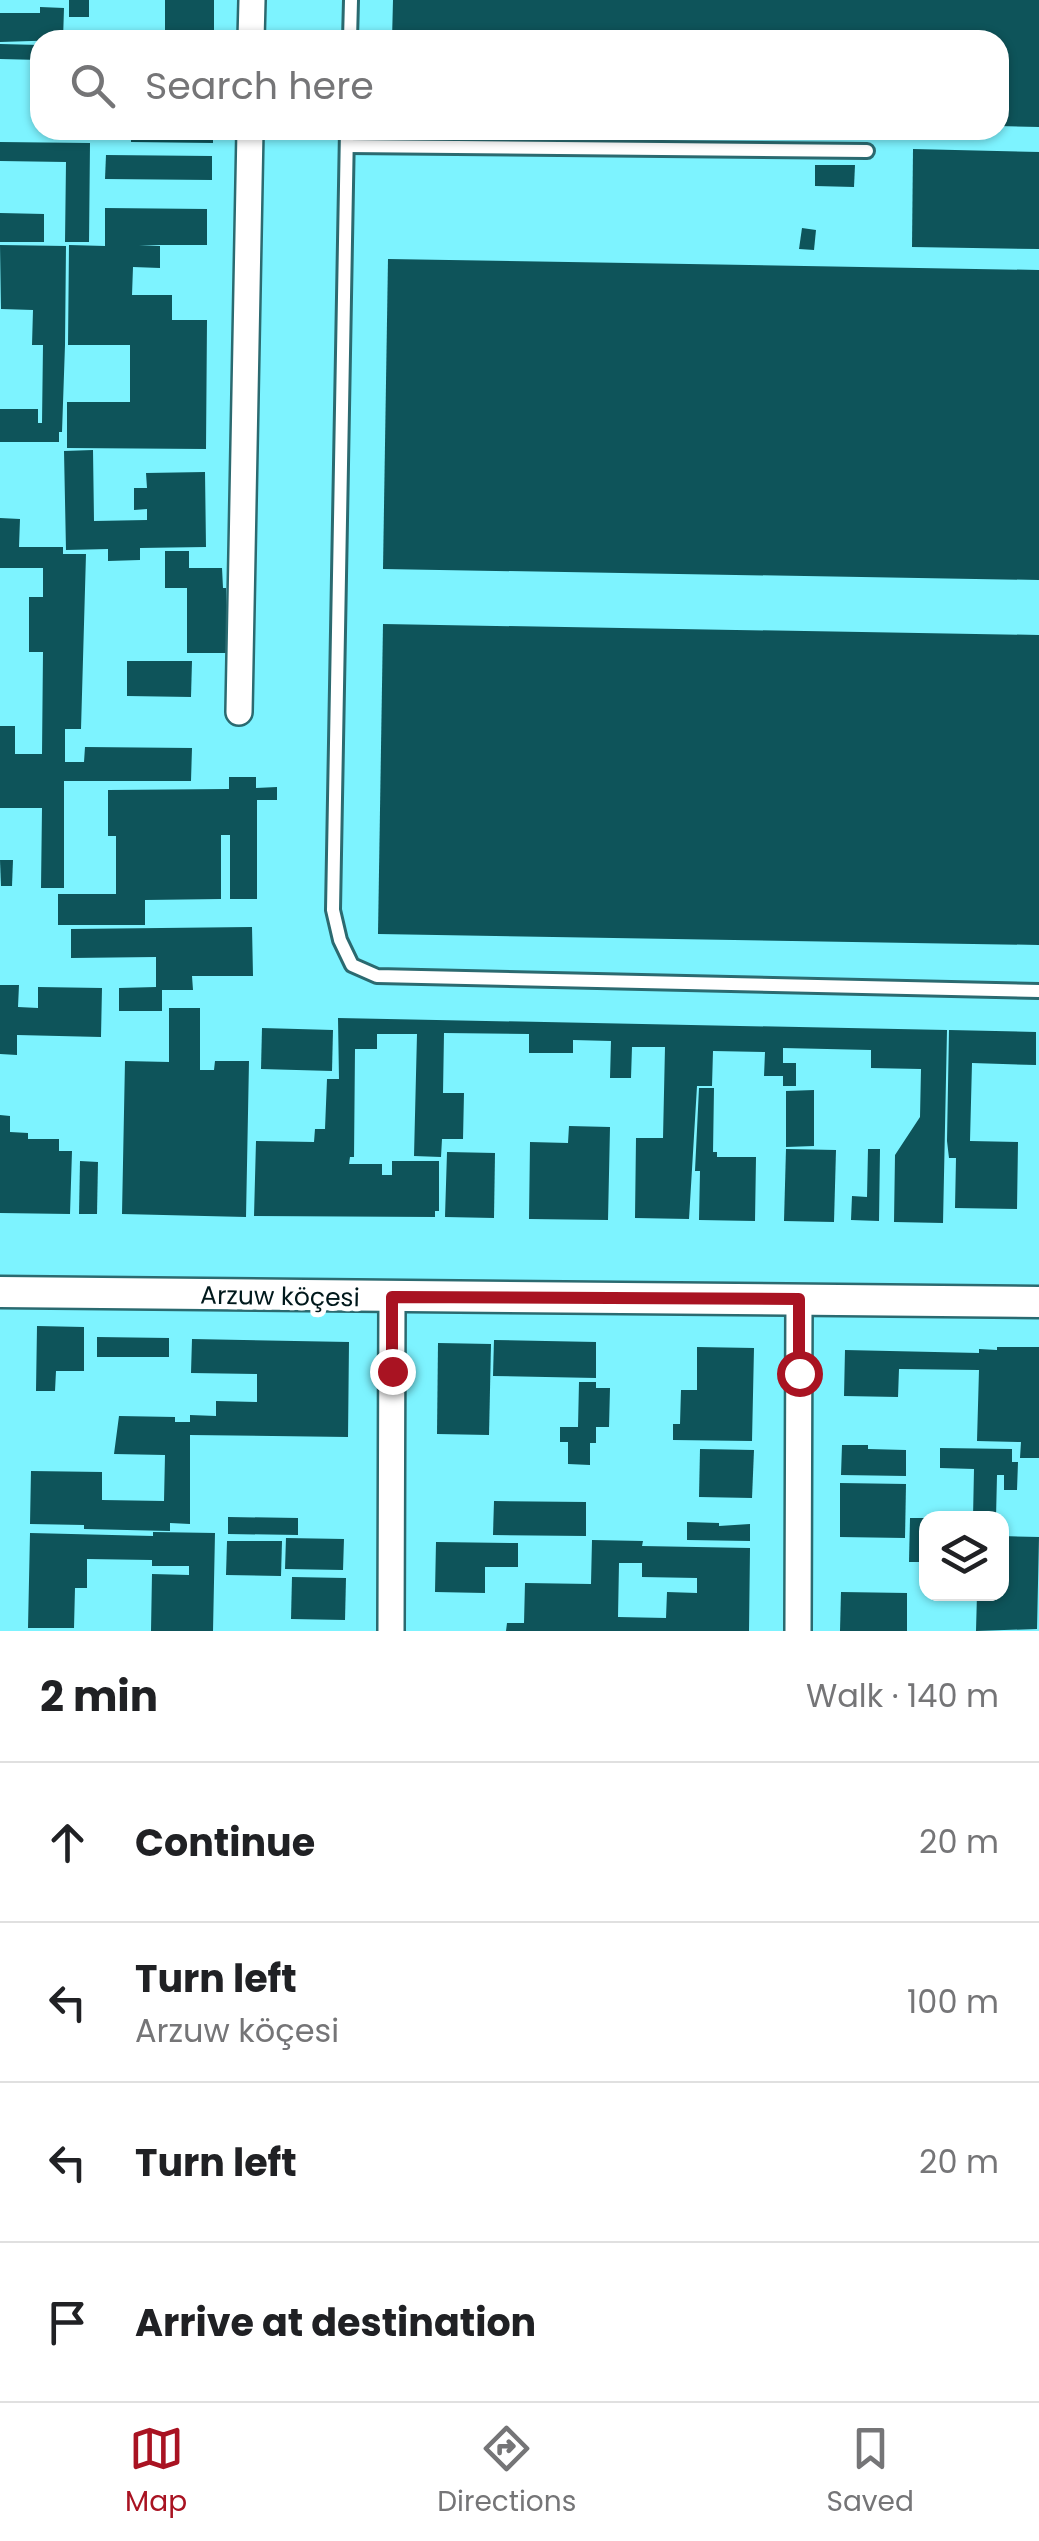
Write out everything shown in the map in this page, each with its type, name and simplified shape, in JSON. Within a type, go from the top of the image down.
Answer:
[{"type":"street","points":[[251,30],[252,0]]},
{"type":"street","points":[[239,712],[250,140]]},
{"type":"street","name":"Arzuw köçesi","points":[[0,1292],[1039,1302]]},
{"type":"street","points":[[391,1631],[392,1297]]},
{"type":"street","points":[[798,1631],[799,1299]]},
{"type":"lane","points":[[350,30],[351,0]]},
{"type":"lane","points":[[346,140],[333,910],[340,940],[352,965],[377,976],[1039,991]]},
{"type":"lane","points":[[346,146],[867,151]]},
{"type":"building","points":[[69,0],[89,0],[89,17],[69,17]]},
{"type":"building","points":[[165,0],[214,0],[214,30],[165,30]]},
{"type":"building","points":[[393,0],[1039,0],[1039,127],[1009,126],[1009,30],[392,30]]},
{"type":"building","points":[[40,7],[64,8],[63,30],[30,30],[30,41],[0,42],[0,13],[40,13]]},
{"type":"building","points":[[0,44],[30,45],[30,60],[0,59]]},
{"type":"building","points":[[131,140],[213,140],[213,143]]},
{"type":"building","points":[[0,142],[90,143],[89,242],[65,242],[66,162],[0,161]]},
{"type":"building","points":[[913,149],[1039,152],[1039,249],[912,247]]},
{"type":"building","points":[[106,155],[212,156],[212,180],[105,179]]},
{"type":"building","points":[[815,165],[855,165],[854,187],[815,186]]},
{"type":"building","points":[[105,208],[207,209],[207,245],[139,245],[160,246],[160,268],[133,267],[132,295],[172,295],[172,320],[207,320],[206,449],[67,448],[67,402],[130,402],[130,345],[68,345],[69,245],[105,246]]},
{"type":"building","points":[[0,213],[44,214],[44,242],[0,242]]},
{"type":"building","points":[[802,228],[816,230],[814,250],[799,249]]},
{"type":"building","points":[[0,245],[66,246],[59,442],[0,442],[0,409],[38,409],[38,423],[42,423],[43,345],[32,345],[33,310],[1,309]]},
{"type":"building","points":[[388,259],[1039,270],[1039,580],[383,569]]},
{"type":"building","points":[[93,450],[94,521],[147,520],[147,509],[134,510],[134,488],[147,488],[146,473],[205,472],[206,547],[140,548],[140,560],[108,561],[108,549],[66,550],[64,451]]},
{"type":"building","points":[[0,518],[20,519],[19,547],[63,547],[63,554],[86,554],[81,729],[65,729],[65,762],[84,762],[85,747],[192,748],[191,781],[64,781],[64,888],[41,888],[42,808],[0,808],[0,726],[15,726],[15,754],[42,754],[43,652],[29,652],[29,597],[43,597],[43,568],[0,568]]},
{"type":"building","points":[[165,551],[189,551],[189,568],[222,568],[227,653],[187,653],[187,588],[165,588]]},
{"type":"building","points":[[383,624],[1039,635],[1039,945],[378,934]]},
{"type":"building","points":[[127,661],[192,661],[191,697],[127,696]]},
{"type":"building","points":[[229,777],[256,777],[256,788],[277,787],[277,800],[257,800],[257,899],[230,899],[230,835],[221,835],[221,899],[145,900],[145,925],[58,925],[58,894],[116,894],[116,836],[108,836],[108,790],[229,789]]},
{"type":"building","points":[[0,860],[13,860],[12,886],[1,886]]},
{"type":"building","points":[[252,927],[253,976],[192,976],[193,990],[162,990],[162,1011],[119,1011],[119,988],[156,987],[156,957],[71,958],[71,929]]},
{"type":"building","points":[[0,985],[19,985],[18,1007],[38,1008],[38,987],[102,988],[101,1037],[17,1035],[17,1055],[0,1054]]},
{"type":"building","points":[[169,1008],[200,1008],[200,1070],[214,1070],[215,1061],[249,1061],[246,1217],[122,1214],[125,1061],[169,1062]]},
{"type":"building","points":[[338,1018],[947,1030],[943,1223],[894,1222],[895,1155],[920,1117],[921,1069],[871,1068],[871,1050],[783,1048],[783,1063],[796,1063],[796,1086],[783,1086],[783,1076],[764,1076],[765,1052],[713,1051],[712,1086],[697,1086],[689,1219],[635,1218],[636,1138],[663,1138],[665,1047],[632,1047],[631,1078],[610,1078],[611,1041],[573,1040],[573,1053],[529,1053],[529,1034],[444,1033],[443,1093],[464,1093],[463,1139],[442,1139],[441,1157],[414,1156],[417,1034],[377,1034],[377,1049],[355,1049],[354,1157],[350,1157],[349,1164],[382,1164],[382,1175],[392,1175],[392,1161],[439,1161],[439,1211],[435,1211],[435,1217],[254,1216],[256,1141],[314,1142],[315,1129],[325,1129],[327,1079],[339,1079]]},
{"type":"building","points":[[262,1028],[333,1030],[332,1071],[261,1069]]},
{"type":"building","points":[[949,1030],[1036,1032],[1036,1065],[972,1063],[970,1141],[1018,1142],[1017,1209],[955,1208],[956,1158],[949,1158],[947,1141]]},
{"type":"building","points":[[699,1088],[714,1088],[713,1152],[717,1152],[717,1157],[756,1157],[755,1221],[699,1220],[700,1171],[695,1171]]},
{"type":"building","points":[[814,1090],[814,1146],[786,1147],[786,1091]]},
{"type":"building","points":[[0,1115],[10,1116],[10,1132],[28,1133],[28,1139],[59,1139],[59,1151],[72,1151],[70,1214],[0,1213]]},
{"type":"building","points":[[569,1126],[610,1127],[608,1220],[529,1219],[530,1142],[568,1143]]},
{"type":"building","points":[[786,1149],[836,1150],[834,1222],[784,1221]]},
{"type":"building","points":[[868,1149],[880,1149],[879,1221],[851,1220],[852,1196],[867,1197]]},
{"type":"building","points":[[447,1152],[495,1153],[494,1218],[445,1217]]},
{"type":"building","points":[[80,1161],[98,1162],[97,1214],[79,1214]]},
{"type":"building","points":[[37,1326],[84,1327],[84,1371],[56,1371],[55,1391],[36,1391]]},
{"type":"building","points":[[97,1337],[169,1338],[169,1357],[97,1357]]},
{"type":"building","points":[[192,1339],[349,1342],[348,1437],[190,1435],[190,1524],[170,1523],[170,1531],[30,1524],[31,1471],[102,1472],[102,1500],[164,1501],[165,1455],[114,1454],[119,1416],[175,1417],[175,1422],[190,1422],[190,1415],[216,1416],[216,1401],[257,1402],[257,1374],[191,1373]]},
{"type":"building","points":[[494,1340],[596,1342],[596,1378],[493,1376]]},
{"type":"building","points":[[438,1343],[491,1344],[489,1435],[437,1434]]},
{"type":"building","points":[[697,1347],[754,1348],[752,1441],[673,1440],[673,1424],[680,1424],[681,1390],[697,1390]]},
{"type":"building","points":[[1039,1347],[1039,1458],[1020,1458],[1021,1442],[977,1441],[979,1370],[899,1369],[898,1397],[844,1396],[845,1350],[979,1353],[979,1349]]},
{"type":"building","points":[[579,1382],[596,1382],[596,1388],[610,1388],[609,1427],[596,1427],[596,1443],[590,1443],[590,1465],[568,1464],[568,1442],[560,1442],[560,1427],[578,1427]]},
{"type":"building","points":[[842,1445],[906,1450],[906,1476],[841,1475]]},
{"type":"building","points":[[940,1448],[1012,1449],[1012,1462],[1018,1462],[1017,1490],[1004,1490],[1004,1475],[997,1475],[996,1511],[973,1511],[974,1469],[940,1468]]},
{"type":"building","points":[[700,1449],[754,1450],[752,1498],[699,1497]]},
{"type":"building","points":[[840,1483],[906,1484],[905,1538],[840,1537]]},
{"type":"building","points":[[494,1501],[586,1502],[586,1536],[493,1535]]},
{"type":"building","points":[[228,1517],[298,1518],[298,1535],[228,1534]]},
{"type":"building","points":[[910,1518],[919,1518],[919,1562],[909,1562]]},
{"type":"building","points":[[687,1522],[750,1524],[750,1541],[687,1540]]},
{"type":"building","points":[[153,1532],[215,1533],[213,1631],[151,1631],[152,1574],[189,1575],[189,1566],[152,1566],[152,1560],[87,1559],[87,1588],[75,1588],[74,1628],[28,1628],[30,1533],[153,1536]]},
{"type":"building","points":[[1009,1536],[1039,1537],[1037,1629],[976,1631],[977,1601],[1009,1601]]},
{"type":"building","points":[[286,1538],[344,1539],[343,1570],[285,1569]]},
{"type":"building","points":[[592,1540],[643,1541],[642,1546],[750,1548],[749,1631],[506,1631],[507,1623],[524,1623],[525,1583],[591,1584]],"holes":[[[619,1563],[642,1563],[642,1577],[697,1578],[697,1593],[667,1592],[666,1618],[618,1617]]]},
{"type":"building","points":[[227,1541],[282,1541],[281,1576],[226,1575]]},
{"type":"building","points":[[436,1542],[518,1543],[518,1567],[485,1567],[485,1593],[435,1592]]},
{"type":"building","points":[[292,1577],[346,1578],[345,1620],[291,1619]]},
{"type":"building","points":[[841,1592],[907,1593],[907,1631],[840,1631]]},
{"type":"route","points":[[392,1371],[392,1297],[466,1297],[799,1299],[799,1373]]}]
